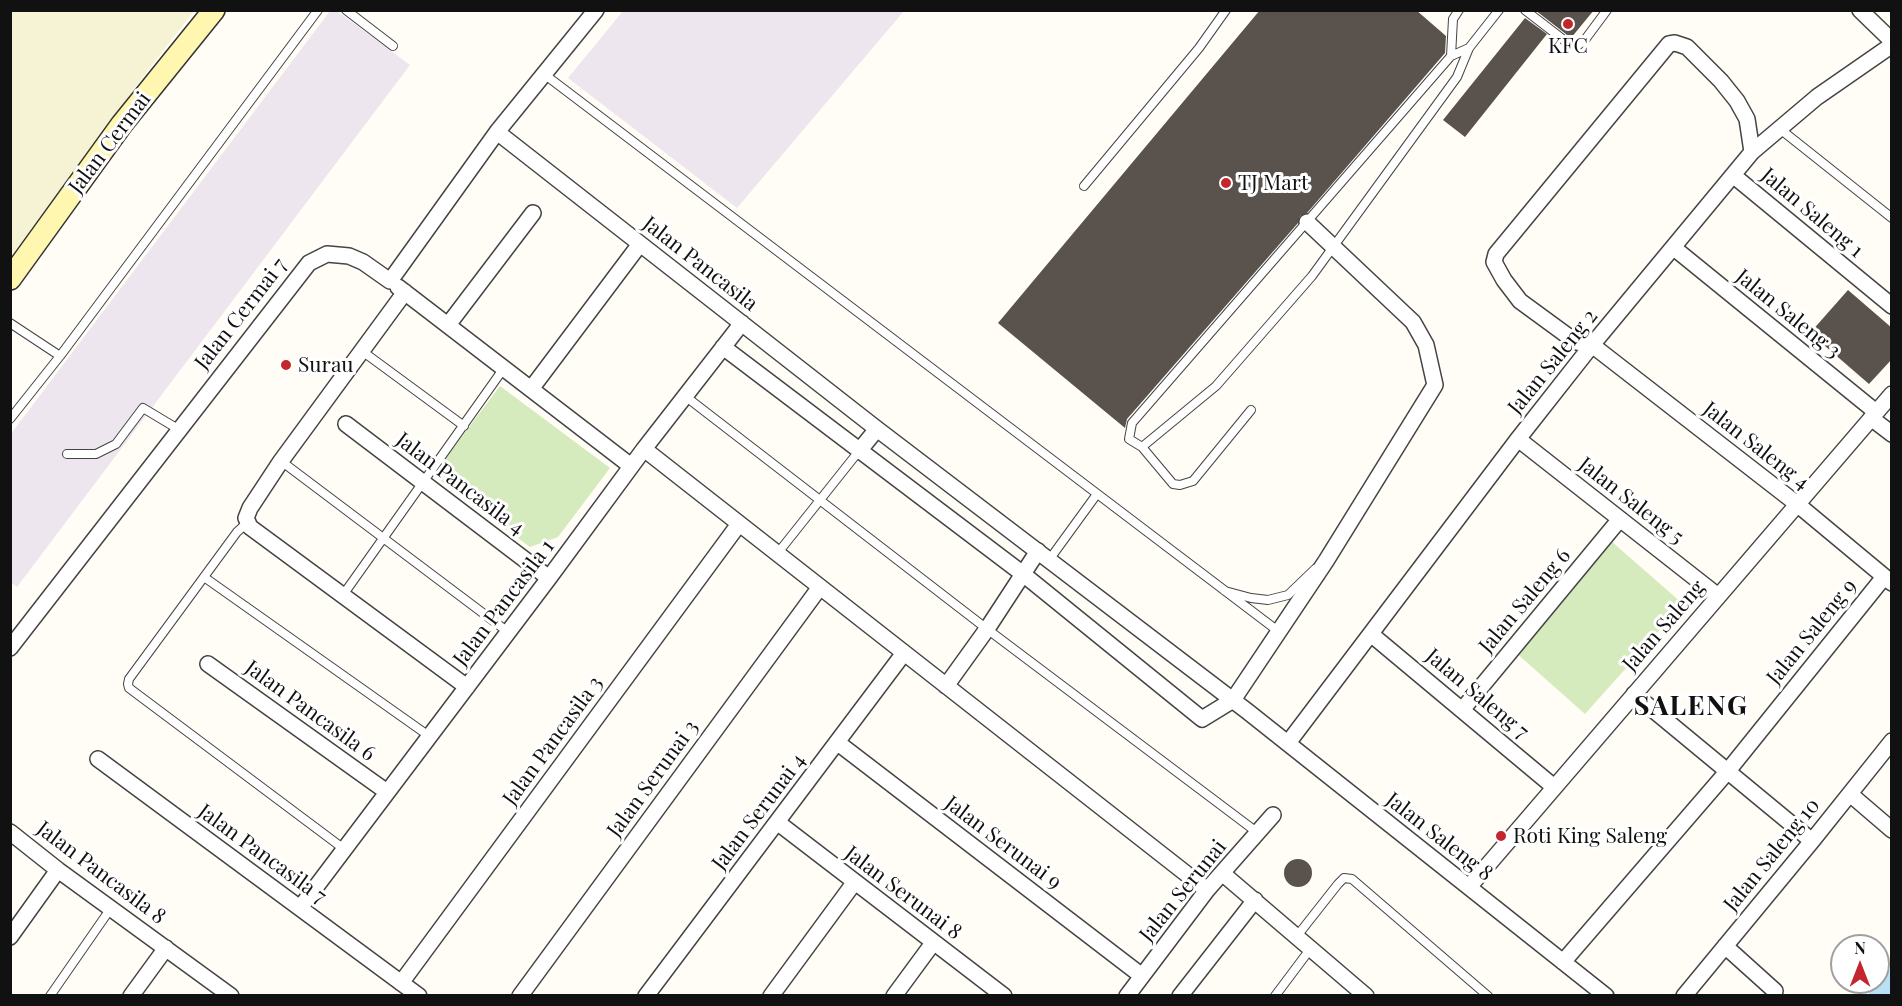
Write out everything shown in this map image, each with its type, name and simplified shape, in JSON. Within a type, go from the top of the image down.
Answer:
[{"type":"street","name":"Jalan Cermai","points":[[10,279],[122,124],[214,10]]},
{"type":"street","points":[[1860,10],[1892,43]]},
{"type":"street","points":[[390,281],[497,132],[593,11]]},
{"type":"street","name":"Jalan Saleng 4","points":[[1752,152],[1747,119],[1737,101],[1721,81],[1687,47],[1675,43],[1664,48],[1494,258],[1496,267],[1520,301],[1576,342],[1592,345],[1797,504],[1888,580]]},
{"type":"street","name":"Jalan Saleng 2","points":[[1288,744],[1518,439],[1592,345],[1752,152],[1817,97],[1892,43]]},
{"type":"street","name":"Jalan Pancasila","points":[[497,132],[877,429],[1044,556]]},
{"type":"street","name":"Jalan Saleng 1","points":[[1734,176],[1892,306]]},
{"type":"street","points":[[447,325],[533,213]]},
{"type":"street","points":[[723,347],[1023,574],[1202,719],[1233,700],[1326,561],[1435,385],[1426,345],[1413,322],[1307,222]]},
{"type":"street","points":[[531,389],[640,244]]},
{"type":"street","name":"Jalan Saleng 3","points":[[1674,248],[1873,415],[1892,434]]},
{"type":"street","name":"Jalan Cermai 7","points":[[10,648],[309,263],[327,254],[349,256],[363,262],[631,466]]},
{"type":"street","points":[[405,292],[281,461],[250,508],[246,518],[250,527],[467,687]]},
{"type":"street","name":"Jalan Pancasila 1","points":[[300,908],[631,466],[742,323]]},
{"type":"street","name":"Jalan Saleng","points":[[1469,887],[1892,394]]},
{"type":"street","name":"Jalan Pancasila 4","points":[[346,424],[549,578]]},
{"type":"street","points":[[859,451],[877,429]]},
{"type":"street","name":"Jalan Saleng 5","points":[[1518,439],[1718,596]]},
{"type":"street","points":[[644,449],[1207,890]]},
{"type":"street","name":"Jalan Saleng 6","points":[[1462,710],[1620,519]]},
{"type":"street","name":"Jalan Pancasila 3","points":[[401,983],[739,524]]},
{"type":"street","points":[[946,686],[1023,574],[1044,556]]},
{"type":"street","name":"Jalan Saleng 8","points":[[1044,556],[1233,700],[1606,996]]},
{"type":"street","name":"Jalan Saleng 9","points":[[1563,962],[1888,580]]},
{"type":"street","name":"Jalan Serunai 3","points":[[520,996],[819,587]]},
{"type":"street","name":"Jalan Saleng 7","points":[[1372,634],[1554,787]]},
{"type":"street","name":"Jalan Serunai 4","points":[[646,996],[904,653]]},
{"type":"street","name":"Jalan Pancasila 6","points":[[208,664],[387,792]]},
{"type":"street","points":[[1634,694],[1812,841]]},
{"type":"street","name":"Jalan Saleng 10","points":[[1684,996],[1892,741]]},
{"type":"street","name":"Jalan Serunai 9","points":[[838,743],[1142,976]]},
{"type":"street","name":"Jalan Pancasila 7","points":[[98,759],[419,996]]},
{"type":"street","points":[[1850,794],[1892,830]]},
{"type":"street","name":"Jalan Serunai","points":[[1127,996],[1207,890],[1273,814]]},
{"type":"street","name":"Jalan Serunai 8","points":[[777,822],[1004,996]]},
{"type":"street","name":"Jalan Pancasila 8","points":[[10,832],[58,870],[231,996]]},
{"type":"street","points":[[10,937],[58,870]]},
{"type":"street","points":[[1222,873],[1363,995]]},
{"type":"street","points":[[771,996],[854,883]]},
{"type":"street","points":[[1180,996],[1255,900]]},
{"type":"street","points":[[894,996],[933,943]]},
{"type":"street","points":[[1725,946],[1775,991]]},
{"type":"street","points":[[131,996],[166,948]]},
{"type":"lane","points":[[10,419],[60,356],[318,10]]},
{"type":"lane","points":[[346,10],[393,46]]},
{"type":"lane","points":[[1084,186],[1199,48],[1226,10]]},
{"type":"lane","points":[[1451,56],[1453,19],[1459,10]]},
{"type":"lane","points":[[1142,447],[1216,386],[1311,276],[1457,77],[1469,48],[1499,10]]},
{"type":"lane","points":[[1525,10],[1569,44],[1577,46],[1584,41],[1607,10]]},
{"type":"lane","points":[[1251,410],[1193,481],[1180,485],[1173,484],[1142,447],[1129,439],[1132,423],[1451,56],[1469,48]]},
{"type":"lane","points":[[544,74],[1278,631]]},
{"type":"lane","points":[[1780,129],[1892,218]]},
{"type":"lane","points":[[10,323],[60,356]]},
{"type":"lane","points":[[362,351],[464,426]]},
{"type":"lane","points":[[343,595],[504,368]]},
{"type":"lane","points":[[685,396],[819,501],[1258,833]]},
{"type":"lane","points":[[67,454],[96,454],[116,444],[142,408],[178,429]]},
{"type":"lane","points":[[777,554],[859,451]]},
{"type":"lane","points":[[281,461],[508,633]]},
{"type":"lane","points":[[1044,556],[1097,494]]},
{"type":"lane","points":[[248,522],[237,532],[129,679],[129,688],[344,849]]},
{"type":"lane","points":[[1221,590],[1268,600],[1288,595],[1312,570],[1326,561]]},
{"type":"lane","points":[[204,577],[429,736]]},
{"type":"lane","points":[[1297,936],[1338,884],[1344,878],[1352,879],[1488,996]]},
{"type":"lane","points":[[50,996],[111,908]]},
{"type":"lane","points":[[1275,996],[1311,948]]},
{"type":"shaded area","points":[[11,10],[194,11],[11,256]]},
{"type":"shaded area","points":[[330,11],[337,11],[410,65],[17,587],[10,582],[10,435]]},
{"type":"shaded area","points":[[623,11],[904,11],[737,208],[568,78]]},
{"type":"green space","points":[[500,386],[610,468],[558,537],[530,547],[433,475]]},
{"type":"green space","points":[[1611,541],[1683,604],[1585,714],[1514,651]]},
{"type":"building","name":"TJ Mart","points":[[1260,10],[1416,10],[1446,36],[1445,53],[1307,213],[1300,216],[1298,223],[1127,419],[1125,428],[998,323]]},
{"type":"building","name":"KFC","points":[[1535,10],[1594,10],[1571,38]]},
{"type":"building","points":[[1525,18],[1547,34],[1465,137],[1443,120]]},
{"type":"building","points":[[1848,290],[1892,328],[1892,359],[1869,384],[1810,333]]},
{"type":"building","points":[[1298,859],[1308,863],[1312,873],[1308,883],[1298,887],[1288,883],[1284,873],[1288,863]]},
{"type":"waterway","points":[[1882,996],[1892,984]]},
{"type":"place","name":"KFC","points":[[1568,24]]},
{"type":"place","name":"TJ Mart","points":[[1226,183]]},
{"type":"place","name":"Surau","points":[[286,365]]},
{"type":"place","name":"Roti King Saleng","points":[[1501,836]]},
{"type":"district","name":"SALENG","points":[[1691,707]]}]
